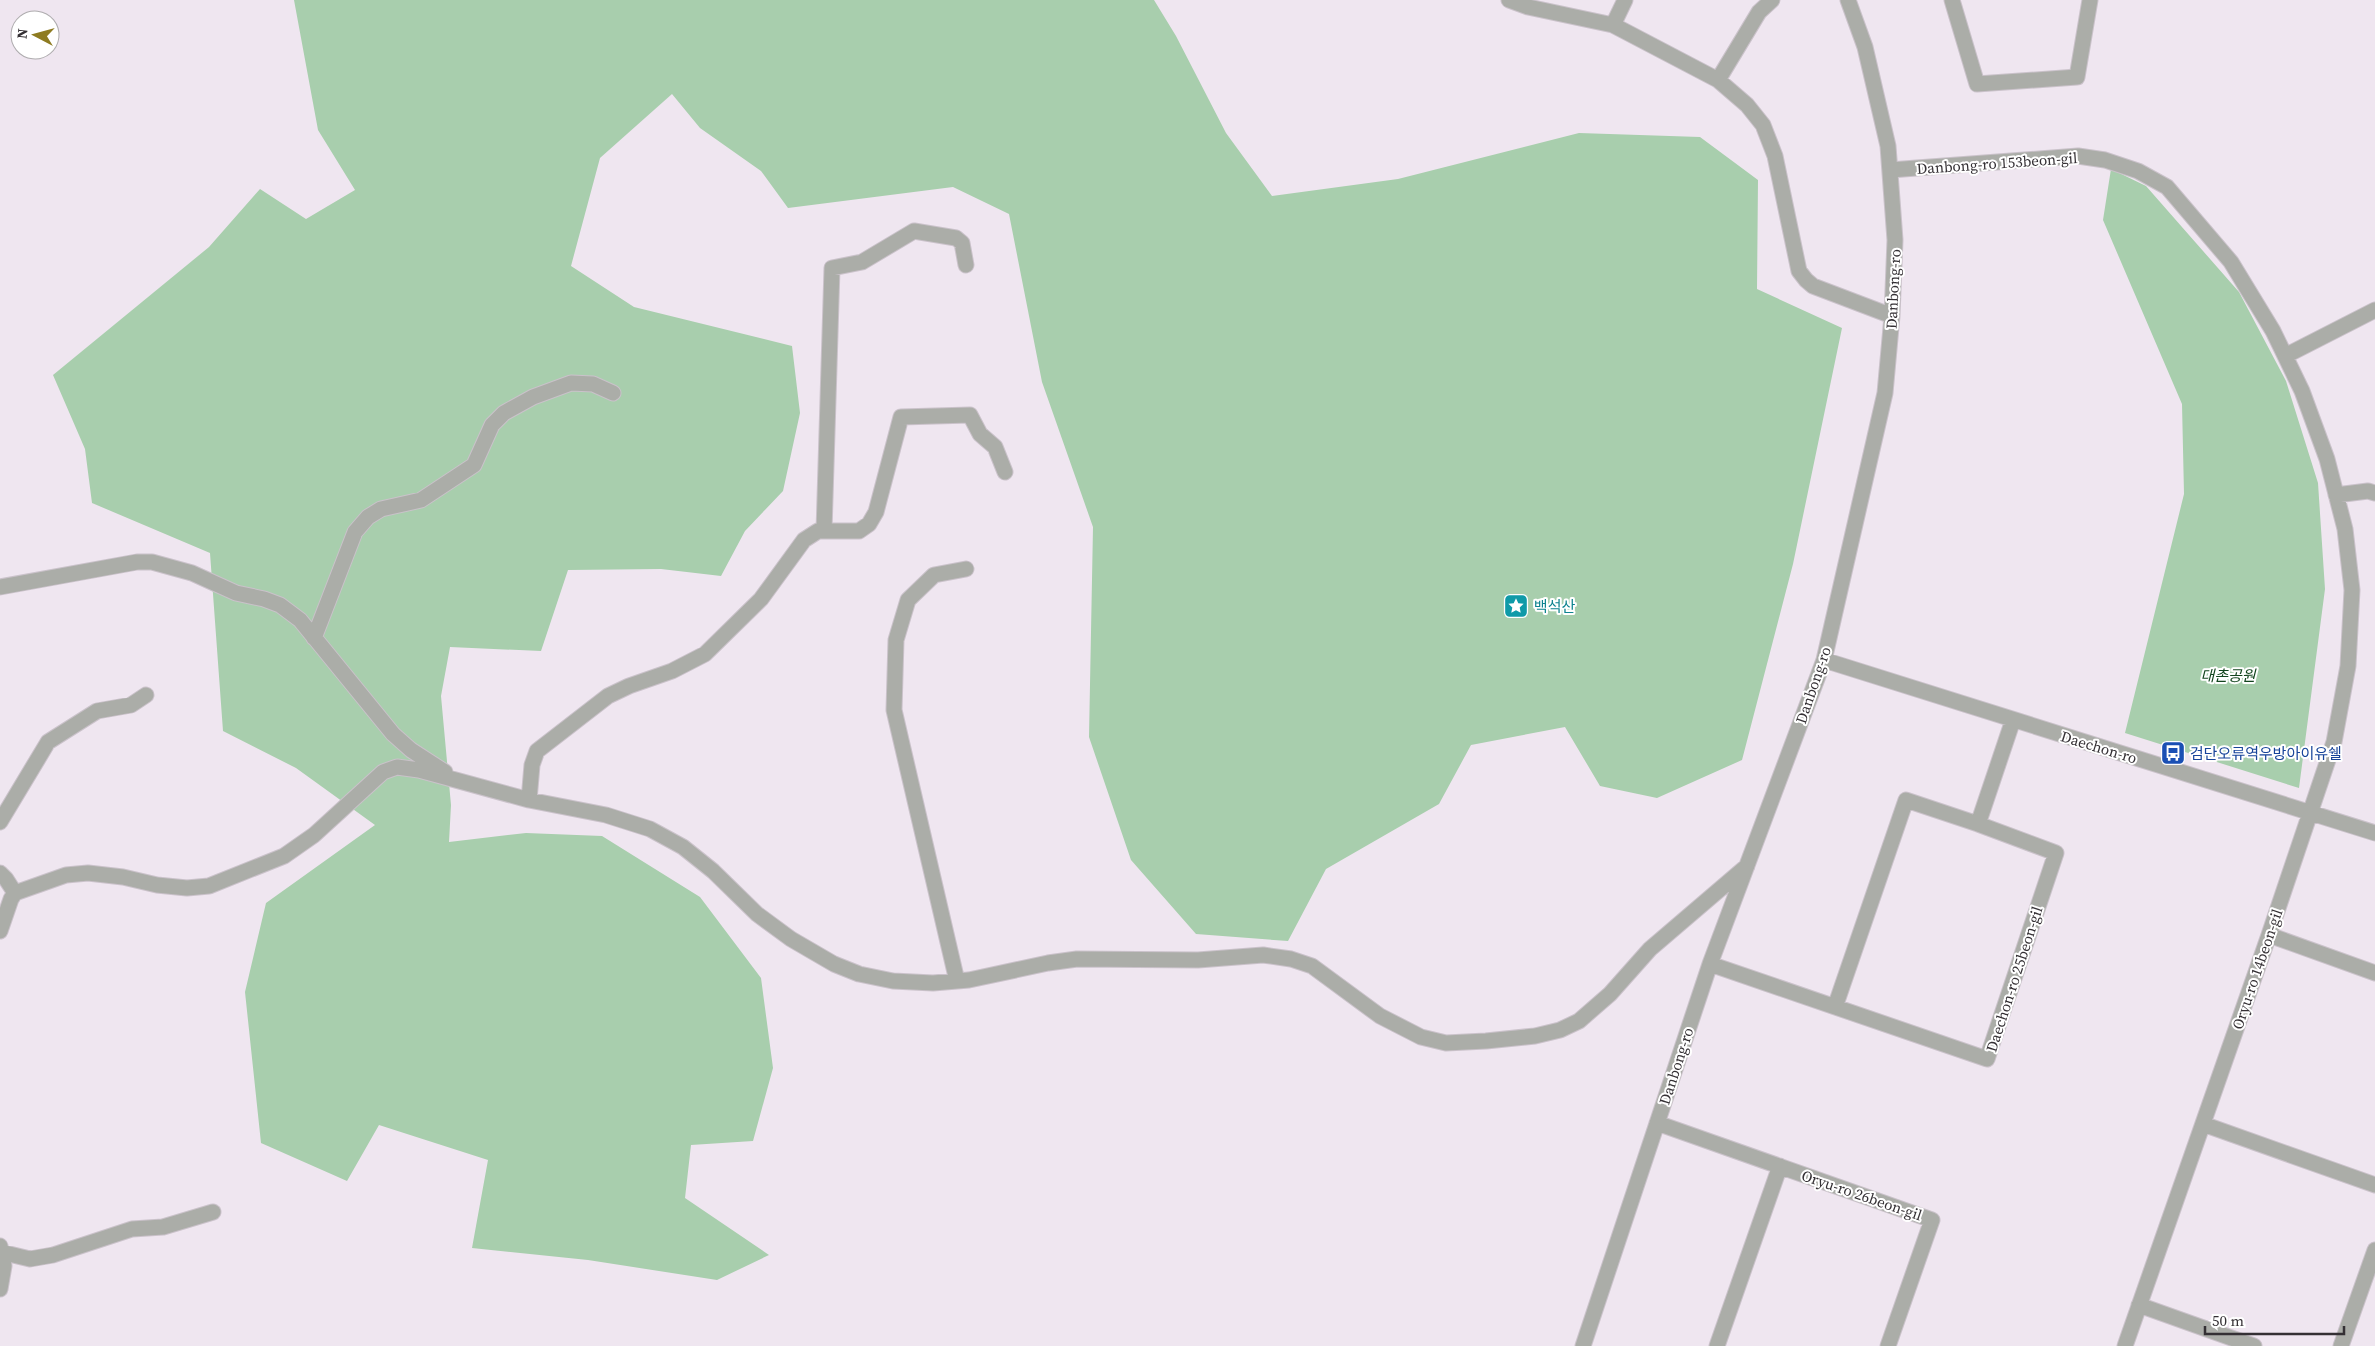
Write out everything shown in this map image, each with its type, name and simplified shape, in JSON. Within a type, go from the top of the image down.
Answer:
[{"type":"street","points":[[1509,0],[1528,8],[1613,25],[1718,80],[1747,105],[1763,125],[1775,156],[1799,270],[1806,280],[1813,286],[1892,316]]},
{"type":"street","points":[[1613,25],[1625,0]]},
{"type":"street","points":[[1718,80],[1760,12],[1772,0]]},
{"type":"street","name":"Danbong-ro","points":[[1583,1346],[1710,964],[1824,660],[1885,393],[1892,316],[1895,240],[1888,146],[1866,47],[1848,0]]},
{"type":"street","points":[[1952,0],[1977,84],[2077,77],[2090,0]]},
{"type":"street","name":"Danbong-ro 153beon-gil","points":[[1890,170],[2078,156],[2105,160],[2138,171],[2167,187],[2231,262],[2273,331],[2305,399],[2327,460],[2344,529],[2352,590],[2348,666],[2334,742],[2310,813]]},
{"type":"street","points":[[824,531],[832,268],[862,262],[914,231],[956,238],[962,243],[966,265]]},
{"type":"street","points":[[2285,356],[2375,310]]},
{"type":"street","points":[[314,638],[355,532],[368,517],[381,508],[421,500],[474,465],[492,426],[504,413],[533,397],[571,382],[593,384],[613,393]]},
{"type":"street","points":[[528,800],[532,765],[538,750],[608,696],[672,671],[705,654],[761,599],[804,540],[818,531],[859,531],[869,524],[876,512],[901,418],[970,415],[980,434],[995,447],[1005,472]]},
{"type":"street","points":[[2336,495],[2368,491],[2375,493]]},
{"type":"street","points":[[0,587],[137,562],[152,562],[192,573],[236,593],[264,599],[280,606],[300,620],[392,734],[411,750],[456,780]]},
{"type":"street","points":[[957,981],[894,710],[896,640],[908,600],[934,575],[966,569]]},
{"type":"street","name":"Daechon-ro","points":[[1824,660],[2375,833]]},
{"type":"street","points":[[0,822],[48,742],[97,712],[131,705],[146,695]]},
{"type":"street","points":[[1978,824],[2013,720]]},
{"type":"street","points":[[0,931],[10,899],[15,893],[66,875],[88,873],[124,877],[157,885],[187,888],[209,886],[284,856],[314,835],[383,772],[397,768],[419,770],[528,800],[629,822],[650,829],[683,847],[713,871],[757,914],[791,940],[834,964],[859,974],[893,981],[957,981],[1077,959],[1198,960],[1263,955],[1291,959],[1312,966],[1380,1016],[1421,1037],[1446,1043],[1535,1036],[1560,1030],[1579,1021],[1610,994],[1650,949],[1747,866]]},
{"type":"street","name":"Daechon-ro 25beon-gil","points":[[1710,964],[1834,1007],[1987,1059],[2056,853],[1906,800],[1834,1007]]},
{"type":"street","name":"Oryu-ro 14beon-gil","points":[[2125,1346],[2310,813]]},
{"type":"street","points":[[0,873],[15,893]]},
{"type":"street","points":[[2269,935],[2375,974]]},
{"type":"street","name":"Oryu-ro 26beon-gil","points":[[1657,1123],[1932,1220],[1888,1346]]},
{"type":"street","points":[[2203,1124],[2375,1186]]},
{"type":"street","points":[[1717,1346],[1780,1166]]},
{"type":"street","points":[[0,1289],[4,1266],[1,1249],[30,1259],[53,1255],[132,1229],[163,1227],[214,1212]]},
{"type":"street","points":[[2341,1346],[2375,1250]]},
{"type":"street","points":[[2139,1304],[2254,1346]]},
{"type":"green space","points":[[294,0],[1154,0],[1176,36],[1226,133],[1272,196],[1398,179],[1579,133],[1700,137],[1758,180],[1757,289],[1842,328],[1793,564],[1742,760],[1657,798],[1600,786],[1565,727],[1471,745],[1439,804],[1326,869],[1288,941],[1196,934],[1131,860],[1089,737],[1093,527],[1042,382],[1009,214],[953,187],[788,208],[761,171],[700,128],[672,94],[600,158],[571,266],[634,307],[792,346],[800,413],[783,491],[745,531],[721,576],[661,569],[568,570],[541,651],[450,647],[441,696],[451,805],[449,842],[526,833],[602,836],[700,897],[761,978],[773,1068],[753,1141],[691,1145],[685,1198],[769,1255],[717,1280],[588,1260],[472,1248],[488,1160],[379,1125],[347,1181],[261,1143],[245,992],[266,903],[375,825],[296,768],[223,731],[210,553],[92,503],[85,449],[53,375],[209,247],[260,189],[306,219],[355,190],[318,130]]},
{"type":"green space","name":"대촌공원","points":[[2111,169],[2146,186],[2239,292],[2286,381],[2318,483],[2325,589],[2299,788],[2125,733],[2184,494],[2182,404],[2103,220]]},
{"type":"place","name":"백석산","points":[[1516,606]]},
{"type":"place","name":"검단오류역우방아이유쉘","points":[[2173,753]]}]
